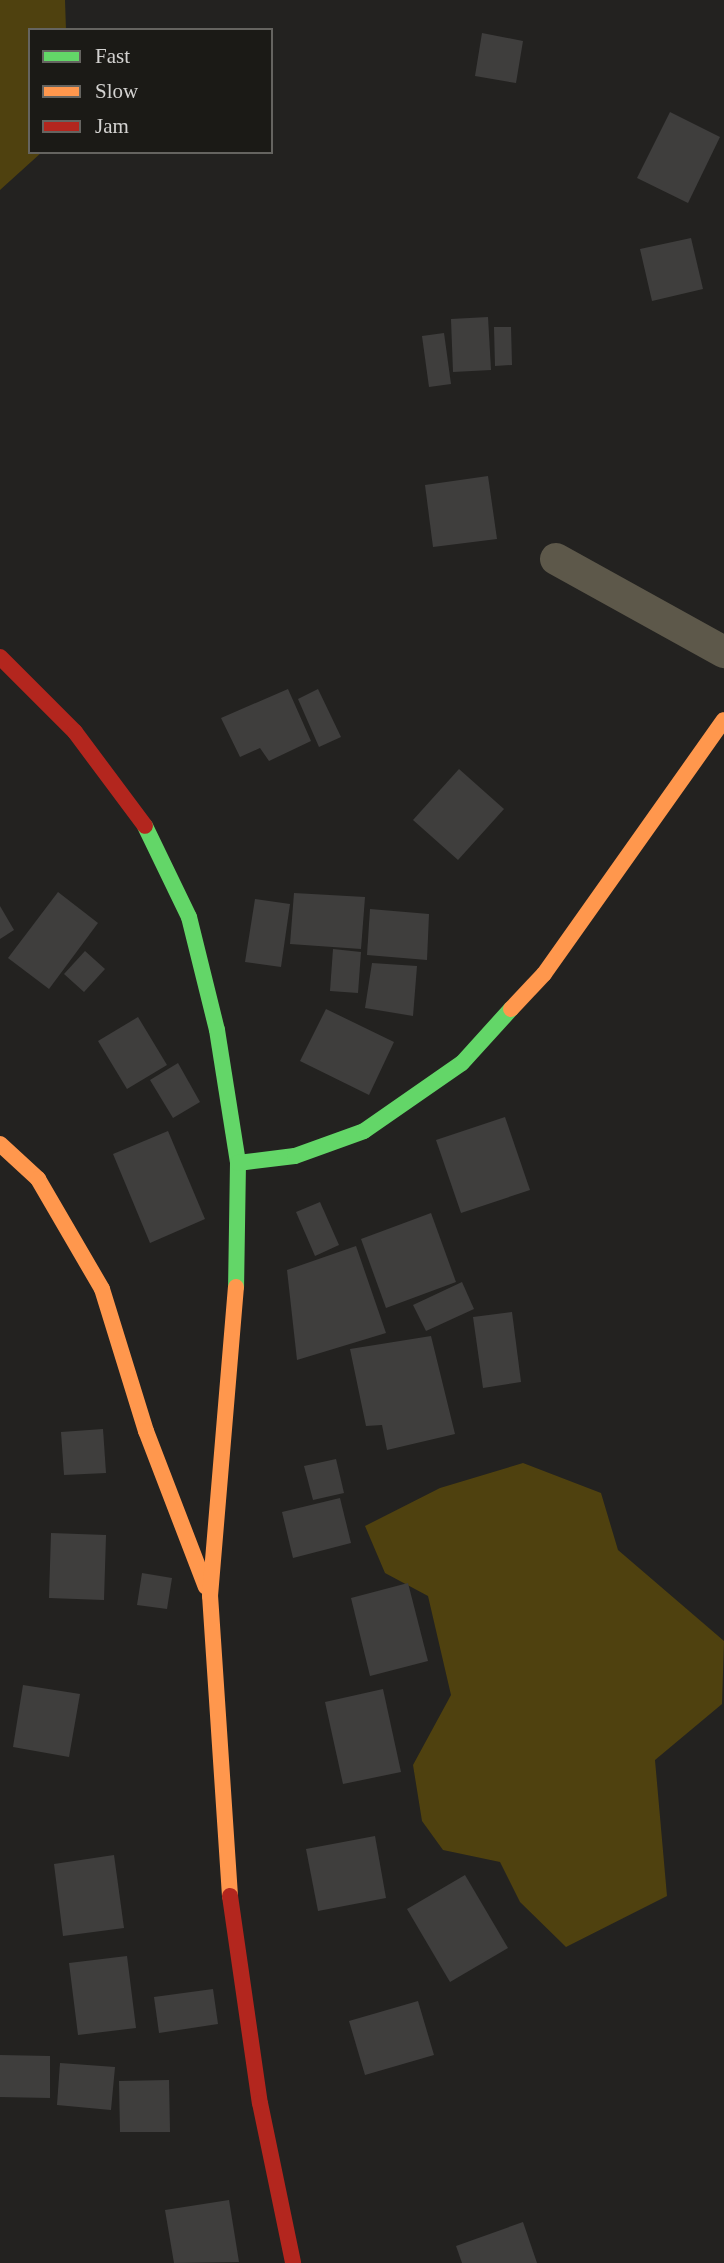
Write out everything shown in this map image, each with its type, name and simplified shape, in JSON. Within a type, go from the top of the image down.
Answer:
[{"type":"main road","points":[[0,656],[75,732],[138,811],[189,918],[216,1030],[238,1163],[235,1317],[210,1596],[230,1899],[260,2103],[293,2263]]},
{"type":"main road","points":[[238,1163],[295,1156],[364,1131],[462,1063],[544,974],[724,720]]},
{"type":"main road","points":[[0,1144],[38,1179],[102,1289],[146,1431],[210,1596]]},
{"type":"street","points":[[555,559],[724,652]]},
{"type":"shaded area","points":[[0,0],[65,0],[66,28],[28,28],[28,154],[40,154],[0,190]]},
{"type":"shaded area","points":[[523,1463],[601,1493],[618,1550],[724,1641],[722,1704],[655,1760],[667,1896],[566,1947],[520,1902],[500,1862],[443,1850],[422,1821],[413,1765],[451,1695],[428,1596],[385,1573],[365,1526],[440,1488]]},
{"type":"building","points":[[482,33],[523,41],[516,83],[475,76]]},
{"type":"building","points":[[670,112],[720,137],[688,203],[637,178]]},
{"type":"building","points":[[691,238],[703,289],[652,301],[640,249]]},
{"type":"building","points":[[488,317],[491,370],[453,372],[451,319]]},
{"type":"building","points":[[494,327],[511,327],[512,365],[495,366]]},
{"type":"building","points":[[444,333],[451,384],[429,387],[422,336]]},
{"type":"building","points":[[488,476],[497,539],[433,547],[425,485]]},
{"type":"building","points":[[288,689],[311,741],[269,761],[260,748],[240,757],[221,718]]},
{"type":"building","points":[[318,689],[341,737],[319,747],[298,699]]},
{"type":"building","points":[[459,769],[504,809],[458,860],[413,820]]},
{"type":"building","points":[[58,892],[98,923],[49,989],[8,958]]},
{"type":"building","points":[[294,893],[365,897],[361,949],[290,944]]},
{"type":"building","points":[[255,899],[290,904],[281,967],[245,962]]},
{"type":"building","points":[[0,906],[14,930],[0,939]]},
{"type":"building","points":[[370,909],[429,914],[427,960],[367,955]]},
{"type":"building","points":[[333,949],[361,952],[358,993],[330,991]]},
{"type":"building","points":[[85,951],[105,969],[84,992],[64,974]]},
{"type":"building","points":[[372,963],[417,966],[413,1016],[365,1008]]},
{"type":"building","points":[[326,1009],[394,1042],[369,1095],[300,1061]]},
{"type":"building","points":[[138,1017],[167,1065],[127,1089],[98,1041]]},
{"type":"building","points":[[178,1063],[200,1102],[173,1118],[150,1080]]},
{"type":"building","points":[[505,1117],[530,1190],[461,1213],[436,1140]]},
{"type":"building","points":[[168,1131],[205,1219],[150,1243],[113,1154]]},
{"type":"building","points":[[320,1202],[339,1245],[315,1256],[296,1212]]},
{"type":"building","points":[[431,1213],[456,1282],[386,1308],[361,1239]]},
{"type":"building","points":[[356,1246],[386,1333],[297,1360],[287,1270]]},
{"type":"building","points":[[462,1282],[474,1309],[426,1331],[413,1305]]},
{"type":"building","points":[[512,1312],[521,1382],[483,1388],[473,1317]]},
{"type":"building","points":[[431,1336],[455,1434],[387,1450],[382,1425],[366,1426],[350,1349]]},
{"type":"building","points":[[103,1429],[106,1473],[64,1475],[61,1432]]},
{"type":"building","points":[[336,1459],[344,1493],[313,1500],[304,1466]]},
{"type":"building","points":[[340,1498],[351,1543],[293,1558],[282,1512]]},
{"type":"building","points":[[51,1533],[106,1535],[104,1600],[49,1598]]},
{"type":"building","points":[[142,1573],[172,1578],[167,1609],[137,1605]]},
{"type":"building","points":[[408,1583],[428,1661],[370,1676],[351,1598]]},
{"type":"building","points":[[23,1685],[80,1694],[69,1757],[13,1747]]},
{"type":"building","points":[[383,1689],[401,1772],[343,1784],[325,1702]]},
{"type":"building","points":[[375,1836],[386,1898],[318,1911],[306,1849]]},
{"type":"building","points":[[114,1855],[124,1928],[63,1936],[54,1864]]},
{"type":"building","points":[[465,1875],[508,1948],[450,1982],[407,1909]]},
{"type":"building","points":[[127,1956],[136,2028],[78,2035],[69,1963]]},
{"type":"building","points":[[213,1989],[218,2024],[159,2033],[154,1997]]},
{"type":"building","points":[[418,2001],[434,2055],[365,2075],[349,2021]]},
{"type":"building","points":[[0,2055],[50,2056],[50,2098],[0,2097]]},
{"type":"building","points":[[60,2063],[115,2067],[111,2110],[57,2105]]},
{"type":"building","points":[[169,2080],[170,2132],[120,2132],[119,2081]]},
{"type":"building","points":[[229,2200],[239,2262],[174,2263],[165,2210]]},
{"type":"building","points":[[523,2222],[537,2263],[462,2263],[456,2246]]},
{"type":"traffic: fast","points":[[145,826],[189,917],[217,1030],[238,1163],[236,1287]]},
{"type":"traffic: fast","points":[[238,1163],[295,1156],[364,1131],[462,1063],[511,1009]]},
{"type":"traffic: slow","points":[[511,1009],[544,974],[724,720]]},
{"type":"traffic: slow","points":[[0,1144],[38,1179],[102,1289],[146,1431],[206,1587]]},
{"type":"traffic: slow","points":[[230,1896],[210,1596],[236,1287]]},
{"type":"traffic: jam","points":[[0,657],[75,732],[145,826]]},
{"type":"traffic: jam","points":[[230,1896],[260,2103],[293,2263]]}]
